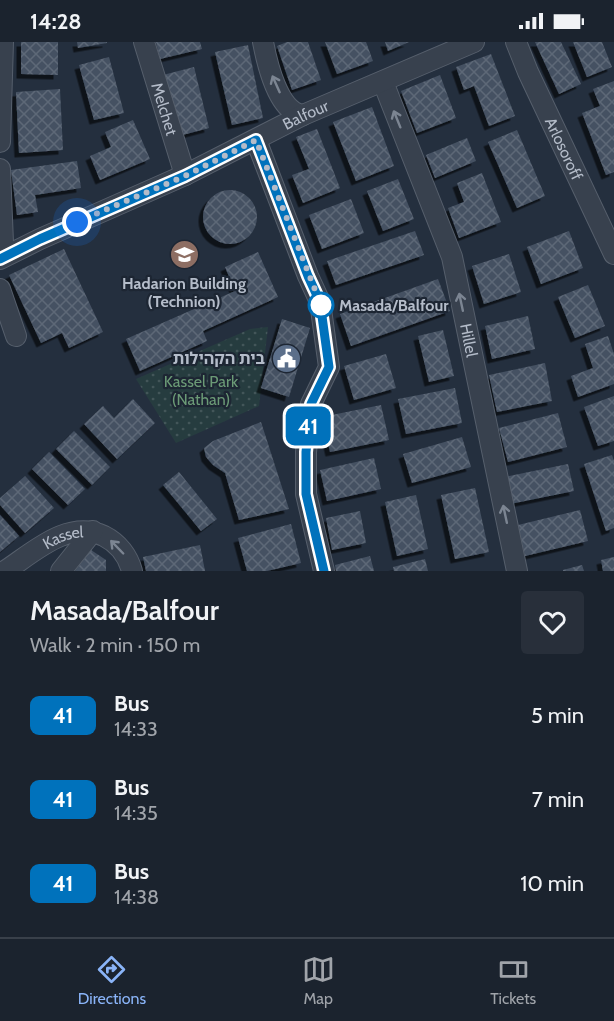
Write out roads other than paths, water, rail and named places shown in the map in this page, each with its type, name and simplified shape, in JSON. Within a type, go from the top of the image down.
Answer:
[{"type":"street","points":[[0,142],[3,42]]},
{"type":"street","name":"Melchet","points":[[144,42],[185,176]]},
{"type":"street","points":[[262,42],[268,66],[285,104],[291,112],[303,115]]},
{"type":"street","name":"Balfour","points":[[1,248],[40,239],[134,206],[185,176],[303,115],[474,42]]},
{"type":"street","name":"Arlosoroff","points":[[516,42],[614,254]]},
{"type":"street","name":"Hillel","points":[[383,82],[452,257],[517,571]]},
{"type":"street","points":[[256,140],[320,302],[329,367],[311,404],[306,452],[306,494],[324,571]]},
{"type":"street","points":[[0,169],[1,248]]},
{"type":"street","points":[[0,289],[16,336]]},
{"type":"street","name":"Kassel","points":[[5,571],[54,539],[81,530],[93,531]]},
{"type":"street","points":[[61,571],[93,531],[110,539],[120,548],[129,561],[132,571]]},
{"type":"place","name":"Hadarion Building (Technion)","points":[[184,255]]},
{"type":"place","name":"Masada/Balfour","points":[[321,305]]},
{"type":"place","name":"בית הקהילות","points":[[286,358]]},
{"type":"park label","name":"Kassel Park (Nathan)","points":[[201,390]]}]
